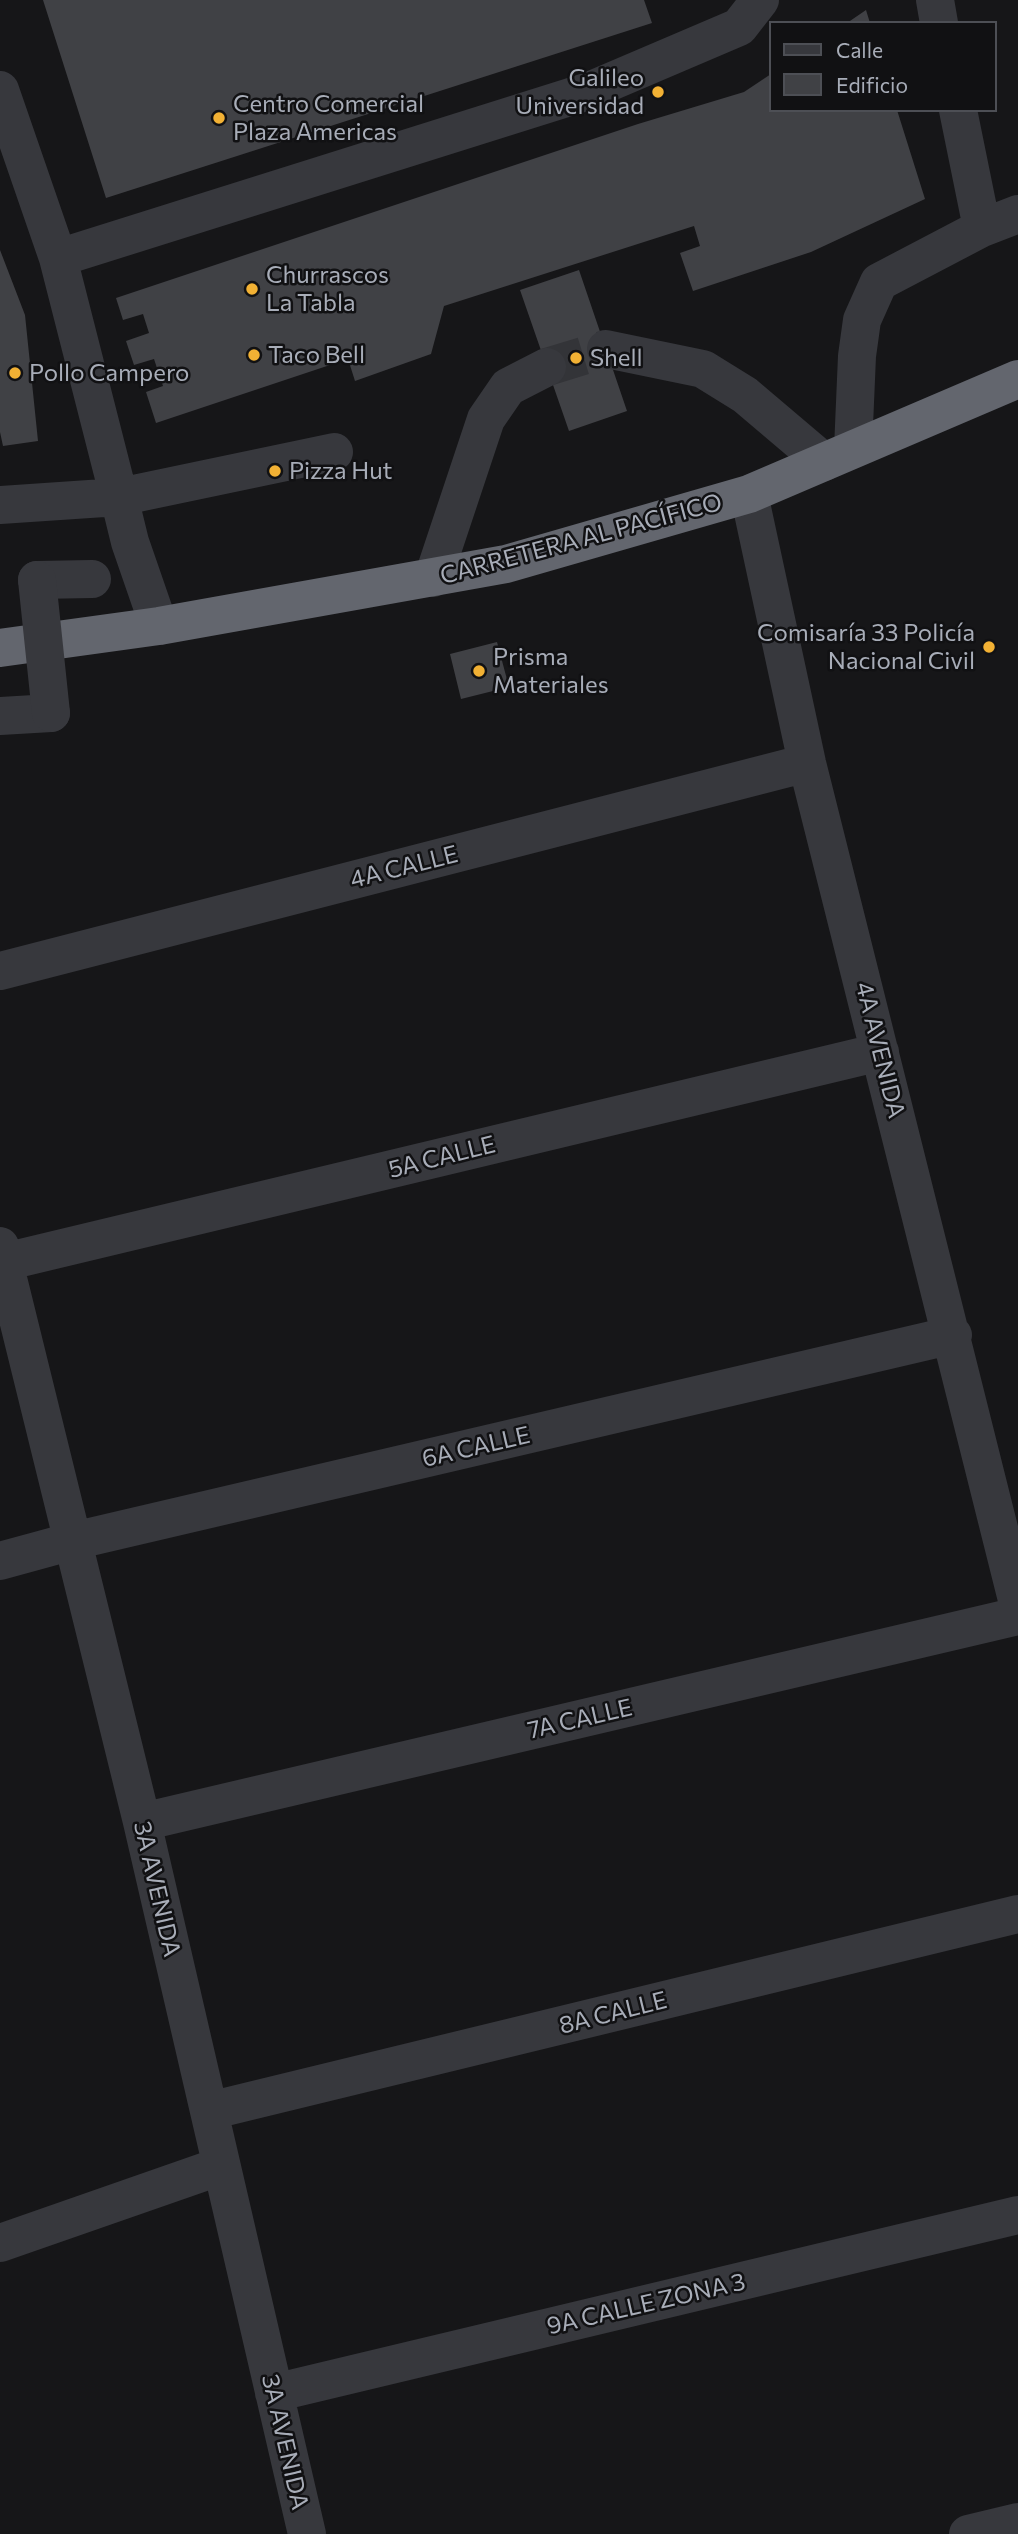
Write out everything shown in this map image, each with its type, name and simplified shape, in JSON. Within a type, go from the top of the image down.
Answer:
[{"type":"highway","name":"CARRETERA AL PACÍFICO","points":[[0,648],[159,626],[506,564],[749,494],[1018,379]]},
{"type":"street","points":[[58,258],[589,91],[739,27],[760,0]]},
{"type":"street","points":[[935,0],[939,21]]},
{"type":"street","points":[[0,90],[17,192],[58,258],[130,542],[159,626]]},
{"type":"street","points":[[958,112],[982,228]]},
{"type":"street","points":[[606,349],[703,369],[839,455],[862,320],[879,282],[982,228],[1018,214]]},
{"type":"street","points":[[433,578],[486,419],[508,387],[547,367]]},
{"type":"street","points":[[0,505],[120,497],[334,452]]},
{"type":"street","name":"4A AVENIDA","points":[[749,494],[807,763],[953,1335],[1018,1604]]},
{"type":"street","points":[[0,716],[51,713],[37,580],[92,579]]},
{"type":"street","name":"4A CALLE","points":[[0,971],[807,763]]},
{"type":"street","name":"5A CALLE","points":[[2,1254],[880,1052]]},
{"type":"street","name":"3A AVENIDA","points":[[2,1254],[142,1822],[307,2534]]},
{"type":"street","name":"6A CALLE","points":[[0,1561],[73,1541],[953,1335]]},
{"type":"street","name":"7A CALLE","points":[[142,1822],[1018,1616]]},
{"type":"street","name":"8A CALLE","points":[[209,2111],[1018,1914]]},
{"type":"street","points":[[0,2243],[221,2166]]},
{"type":"street","name":"9A CALLE ZONA 3","points":[[274,2393],[1018,2215]]},
{"type":"street","points":[[968,2534],[1018,2522]]},
{"type":"building","name":"Centro Comercial Plaza Americas","points":[[43,0],[644,0],[652,23],[106,198]]},
{"type":"building","points":[[866,10],[869,21],[850,21]]},
{"type":"building","points":[[769,75],[769,112],[898,112],[925,199],[811,252],[693,291],[680,253],[700,246],[694,226],[444,306],[431,354],[355,381],[348,359],[156,423],[146,392],[163,386],[154,359],[134,365],[126,341],[149,333],[143,314],[123,320],[116,298],[638,124],[744,92]]},
{"type":"building","name":"Pollo Campero","points":[[0,250],[25,315],[38,441],[3,446],[0,432]]},
{"type":"building","name":"Shell","points":[[579,270],[627,411],[569,431],[520,290]]},
{"type":"building","name":"Prisma Materiales","points":[[497,642],[509,687],[461,699],[450,654]]},
{"type":"tunnel","points":[[547,367],[606,349]]},
{"type":"place","name":"Galileo Universidad","points":[[658,92]]},
{"type":"place","name":"Centro Comercial Plaza Americas","points":[[219,118]]},
{"type":"place","name":"Churrascos La Tabla","points":[[252,289]]},
{"type":"place","name":"Taco Bell","points":[[254,355]]},
{"type":"place","name":"Shell","points":[[576,358]]},
{"type":"place","name":"Pollo Campero","points":[[15,373]]},
{"type":"place","name":"Pizza Hut","points":[[275,471]]},
{"type":"place","name":"Comisaría 33 Policía Nacional Civil","points":[[989,647]]},
{"type":"place","name":"Prisma Materiales","points":[[479,671]]}]
